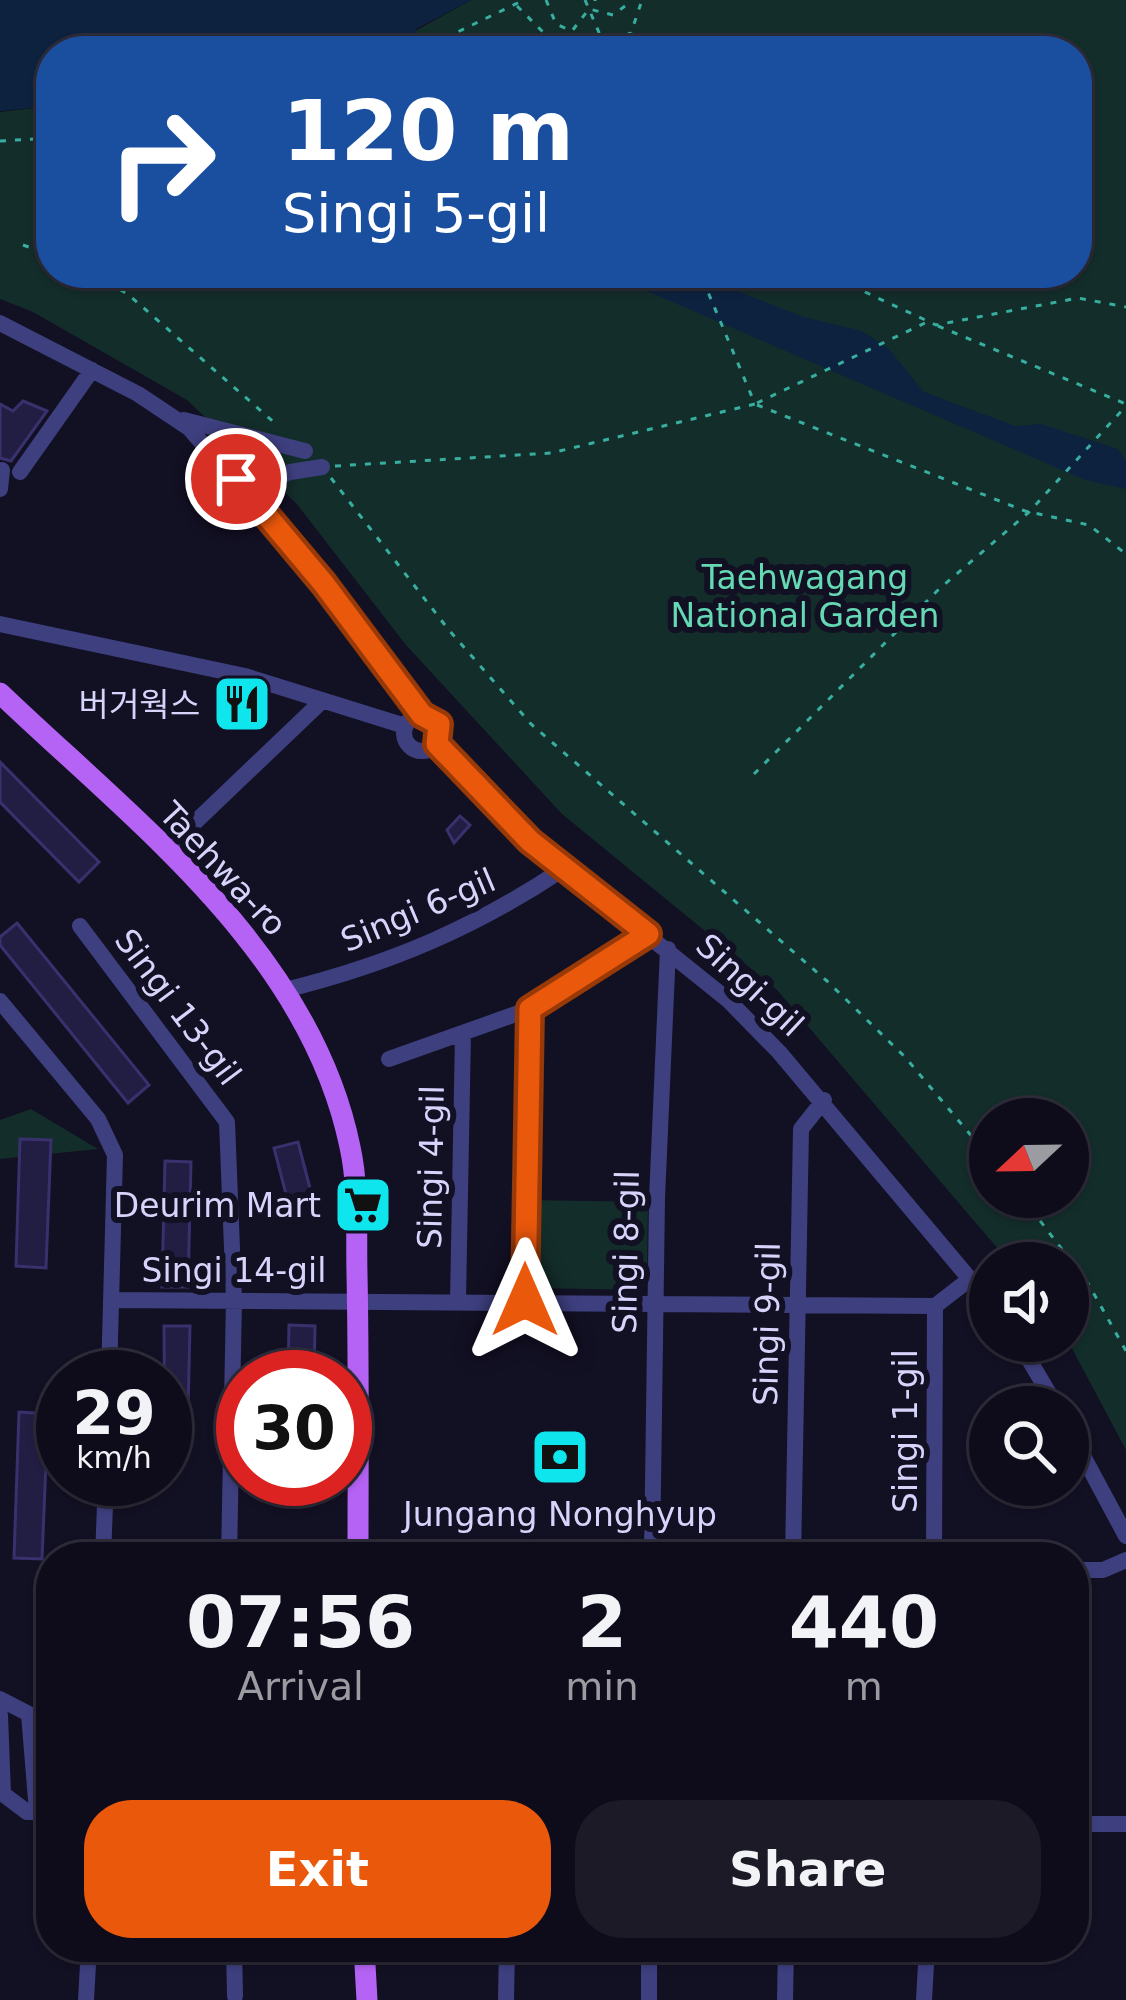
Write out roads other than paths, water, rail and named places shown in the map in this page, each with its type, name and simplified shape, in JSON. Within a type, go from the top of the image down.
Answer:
[{"type":"main road","name":"Taehwa-ro","points":[[0,693],[222,907],[285,990],[310,1035],[350,1147],[358,1301],[358,1542]]},
{"type":"main road","points":[[365,1962],[367,2000]]},
{"type":"street","points":[[0,323],[179,419],[305,451]]},
{"type":"street","points":[[7,477],[92,370]]},
{"type":"street","points":[[179,419],[260,507],[422,715],[439,724],[437,744],[427,751],[413,749],[405,740],[406,726]]},
{"type":"street","points":[[260,507],[268,482],[290,472],[322,467]]},
{"type":"street","points":[[0,624],[245,676],[406,726]]},
{"type":"street","points":[[165,851],[322,701]]},
{"type":"street","points":[[406,726],[422,715]]},
{"type":"street","name":"Singi-gil","points":[[437,744],[493,806],[728,1000],[824,1100],[969,1278]]},
{"type":"street","name":"Singi 6-gil","points":[[285,990],[345,975],[463,929],[566,867]]},
{"type":"street","name":"Singi 13-gil","points":[[80,926],[227,1122],[234,1299],[229,1542]]},
{"type":"street","points":[[389,1059],[530,1009],[648,934]]},
{"type":"street","name":"Singi 8-gil","points":[[652,1542],[655,1301],[668,949]]},
{"type":"street","points":[[0,1000],[98,1119],[115,1155],[110,1350]]},
{"type":"street","points":[[525,1300],[530,1009]]},
{"type":"street","name":"Singi 4-gil","points":[[458,1300],[463,1034]]},
{"type":"street","name":"Singi 9-gil","points":[[793,1542],[801,1129],[824,1100]]},
{"type":"street","points":[[358,1301],[935,1306],[969,1280]]},
{"type":"street","name":"Singi 14-gil","points":[[111,1300],[358,1301]]},
{"type":"street","name":"Singi 1-gil","points":[[934,1542],[935,1306]]},
{"type":"street","points":[[1089,1467],[1126,1536]]},
{"type":"street","points":[[104,1542],[105,1506]]},
{"type":"street","points":[[1089,1570],[1103,1570],[1126,1560]]},
{"type":"street","points":[[0,1699],[29,1714],[36,1760]]},
{"type":"street","points":[[0,1715],[3,1794],[27,1812],[36,1812]]},
{"type":"street","points":[[1089,1824],[1126,1824]]},
{"type":"street","points":[[86,2000],[88,1962]]},
{"type":"street","points":[[234,1962],[235,1996]]},
{"type":"street","points":[[506,2000],[507,1962]]},
{"type":"street","points":[[649,1962],[649,2000]]},
{"type":"street","points":[[785,2000],[786,1962]]},
{"type":"street","points":[[924,2000],[926,1962]]},
{"type":"water","points":[[0,0],[471,0],[416,29],[416,36],[36,36],[36,107],[0,111]]},
{"type":"water","points":[[640,288],[730,288],[804,317],[862,331],[889,349],[924,392],[1015,426],[1041,424],[1118,449],[1126,461],[1126,489],[1085,480]]},
{"type":"place","name":"버거웍스","points":[[242,704]]},
{"type":"place","name":"Deurim Mart","points":[[363,1205]]},
{"type":"place","name":"Jungang Nonghyup","points":[[560,1457]]},
{"type":"park label","name":"Taehwagang National Garden","points":[[805,596]]}]
